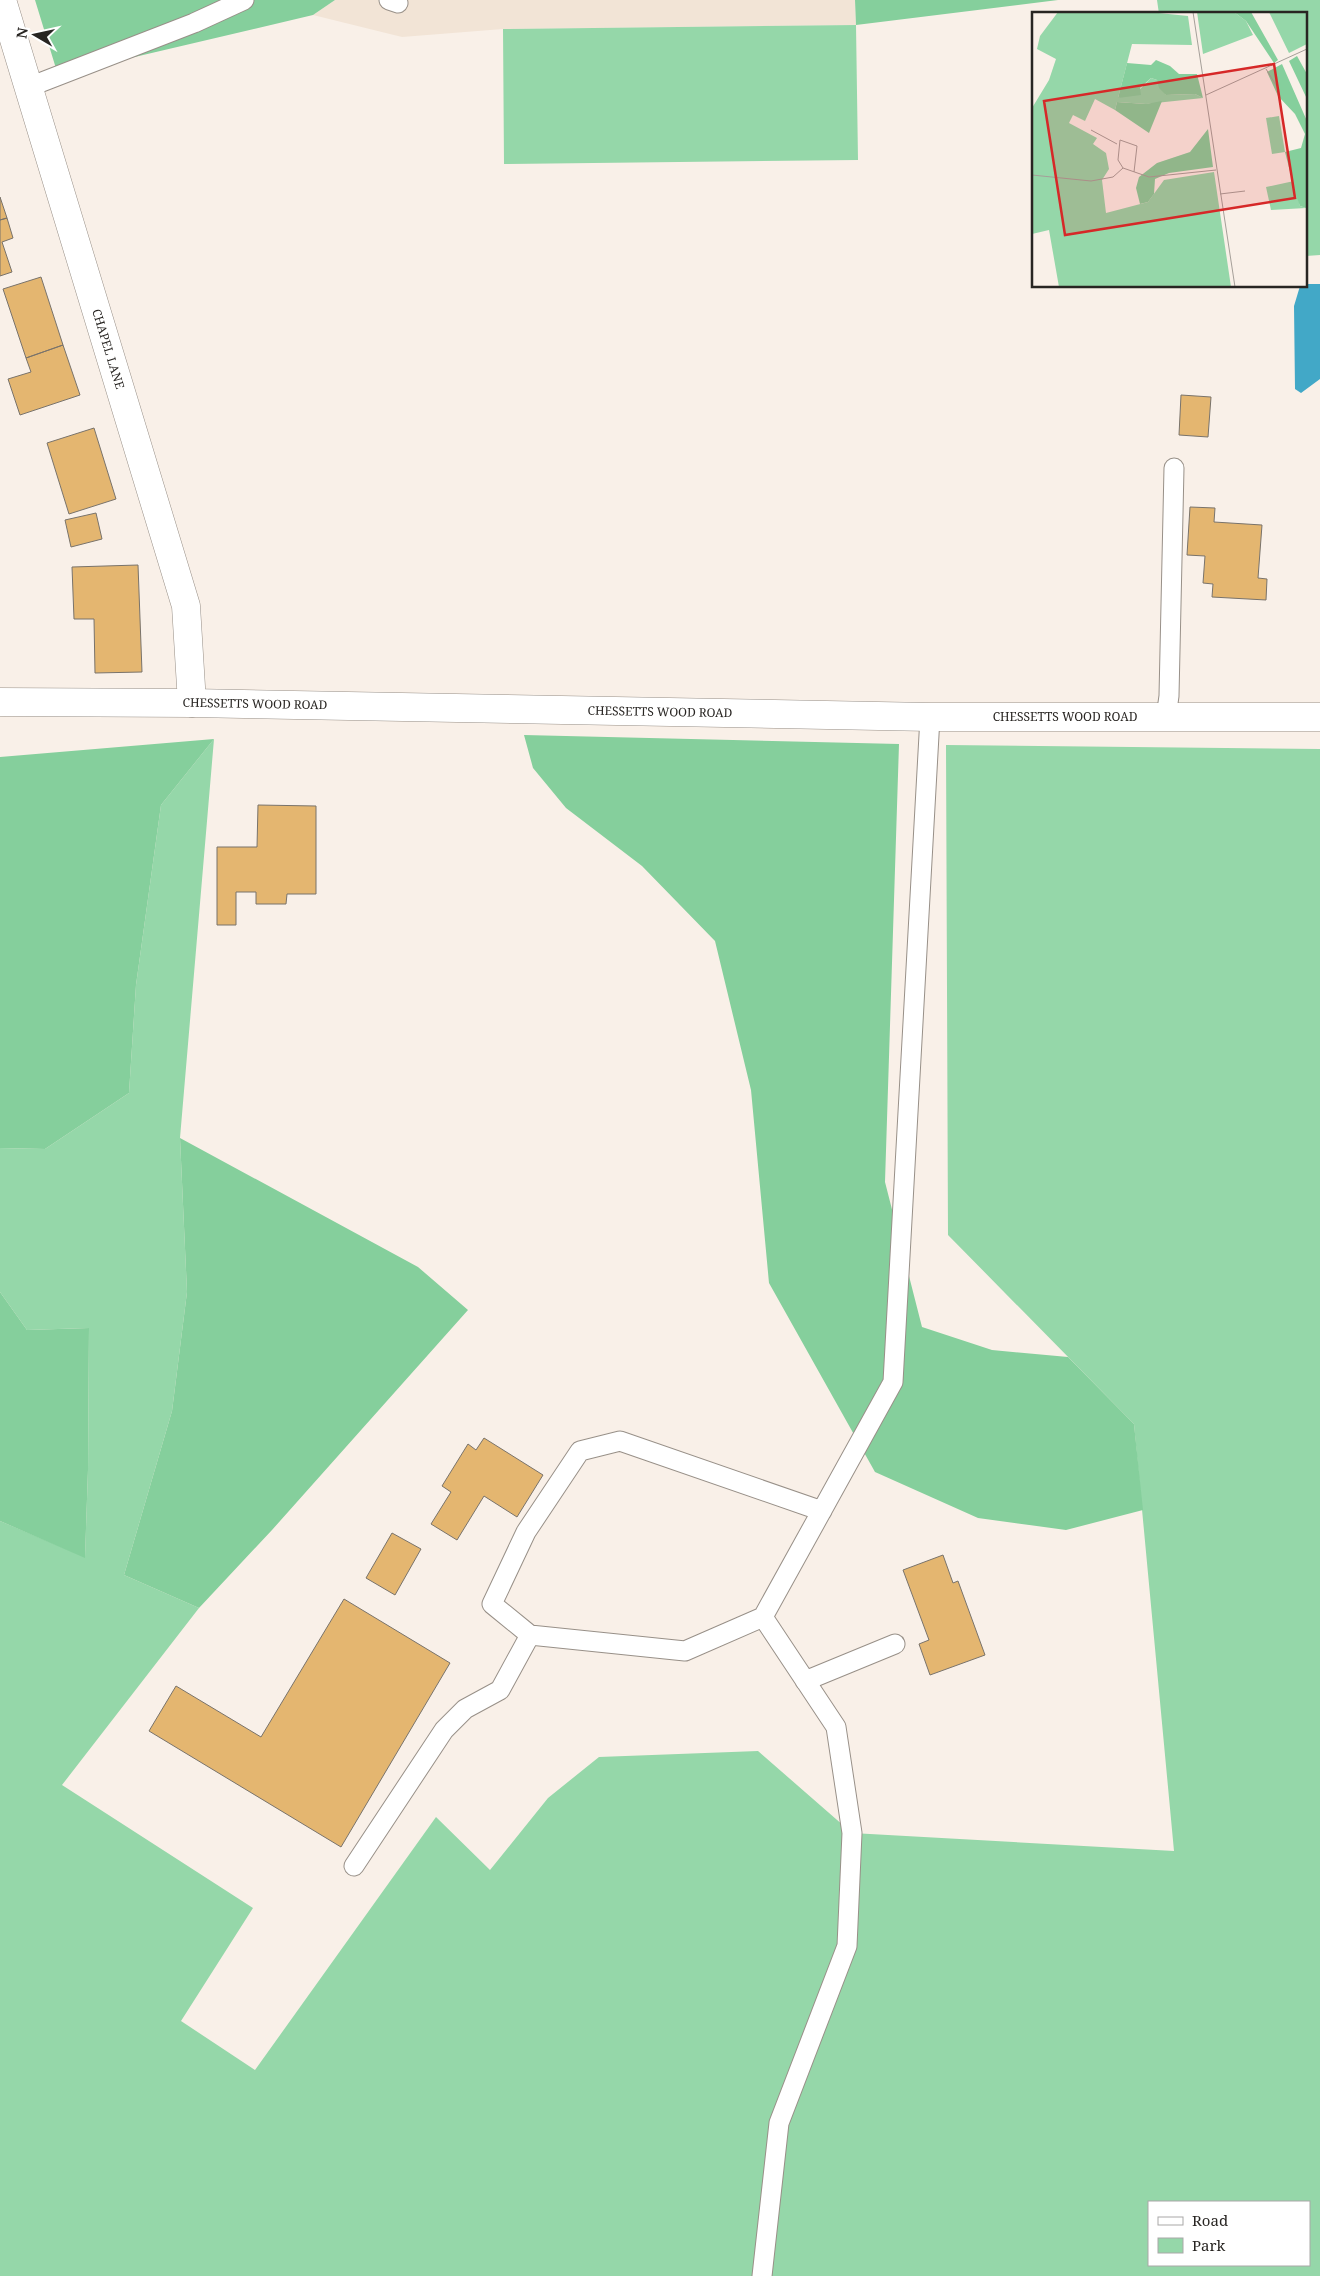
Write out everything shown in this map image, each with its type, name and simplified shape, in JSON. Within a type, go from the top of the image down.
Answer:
[{"type":"street","name":"CHAPEL LANE","points":[[2,0],[186,606],[192,703]]},
{"type":"street","name":"CHESSETTS WOOD ROAD","points":[[0,702],[192,703],[930,717],[1320,717]]},
{"type":"lane","points":[[28,87],[194,23],[244,0]]},
{"type":"lane","points":[[1166,717],[1169,696],[1174,468]]},
{"type":"lane","points":[[822,1511],[620,1441],[580,1451],[526,1532],[492,1604],[530,1635],[685,1651],[763,1617],[822,1511],[893,1382],[930,717]]},
{"type":"lane","points":[[762,2276],[779,2123],[847,1946],[852,1833],[836,1727],[763,1617]]},
{"type":"lane","points":[[354,1866],[444,1730],[465,1709],[500,1690],[530,1635]]},
{"type":"lane","points":[[805,1681],[894,1644]]},
{"type":"shaded area","points":[[335,0],[855,0],[856,25],[503,29],[402,37],[313,15]]},
{"type":"green space","points":[[35,0],[335,0],[313,15],[58,75]]},
{"type":"green space","points":[[855,0],[1058,0],[856,25]]},
{"type":"green space","points":[[1157,0],[1320,0],[1320,255],[1308,256],[1308,12],[1159,12]]},
{"type":"green space","points":[[856,25],[858,160],[504,164],[503,29]]},
{"type":"green space","points":[[524,735],[899,744],[885,1182],[922,1327],[992,1350],[1068,1357],[1134,1424],[1143,1510],[1066,1530],[978,1518],[875,1472],[769,1283],[751,1090],[715,941],[642,866],[566,808],[533,768]]},
{"type":"green space","points":[[214,739],[180,1138],[187,1292],[172,1411],[124,1575],[199,1608],[62,1785],[253,1908],[181,2021],[255,2070],[436,1817],[490,1870],[548,1798],[599,1757],[758,1751],[852,1833],[1174,1851],[1134,1424],[948,1235],[946,745],[1320,749],[1320,2276],[0,2276],[0,1521],[85,1557],[89,1328],[27,1330],[0,1292],[0,1148],[45,1149],[129,1093],[136,985],[161,805]]},
{"type":"green space","points":[[214,739],[161,805],[136,985],[129,1093],[45,1149],[0,1148],[0,757]]},
{"type":"green space","points":[[180,1138],[418,1267],[468,1310],[272,1530],[199,1608],[124,1575],[172,1411],[187,1292]]},
{"type":"green space","points":[[0,1292],[27,1330],[89,1328],[85,1558],[0,1521]]},
{"type":"water","points":[[1308,284],[1320,284],[1320,379],[1301,393],[1295,389],[1294,306],[1299,288],[1308,288]]},
{"type":"building","points":[[0,197],[7,218],[0,220]]},
{"type":"building","points":[[7,218],[13,238],[2,242],[12,272],[0,276],[0,220]]},
{"type":"building","points":[[41,277],[63,345],[26,358],[3,289]]},
{"type":"building","points":[[63,345],[80,395],[20,415],[8,379],[31,372],[26,358]]},
{"type":"building","points":[[1181,395],[1211,397],[1208,437],[1179,435]]},
{"type":"building","points":[[94,428],[116,499],[69,514],[47,443]]},
{"type":"building","points":[[1190,507],[1215,508],[1214,522],[1262,525],[1258,578],[1267,579],[1266,600],[1212,597],[1213,584],[1203,583],[1205,556],[1187,555]]},
{"type":"building","points":[[96,513],[102,539],[71,547],[65,520]]},
{"type":"building","points":[[138,565],[142,672],[95,673],[94,619],[74,619],[72,567]]},
{"type":"building","points":[[258,805],[316,806],[316,894],[287,894],[286,904],[256,904],[256,892],[236,892],[236,925],[217,925],[217,847],[257,847]]},
{"type":"building","points":[[484,1438],[543,1475],[517,1517],[484,1496],[457,1540],[431,1524],[451,1492],[442,1486],[468,1444],[476,1450]]},
{"type":"building","points":[[392,1533],[421,1549],[395,1595],[366,1578]]},
{"type":"building","points":[[943,1555],[953,1583],[958,1581],[985,1655],[930,1675],[919,1644],[929,1640],[903,1570]]},
{"type":"building","points":[[344,1599],[450,1663],[341,1847],[149,1731],[176,1686],[261,1737]]}]
